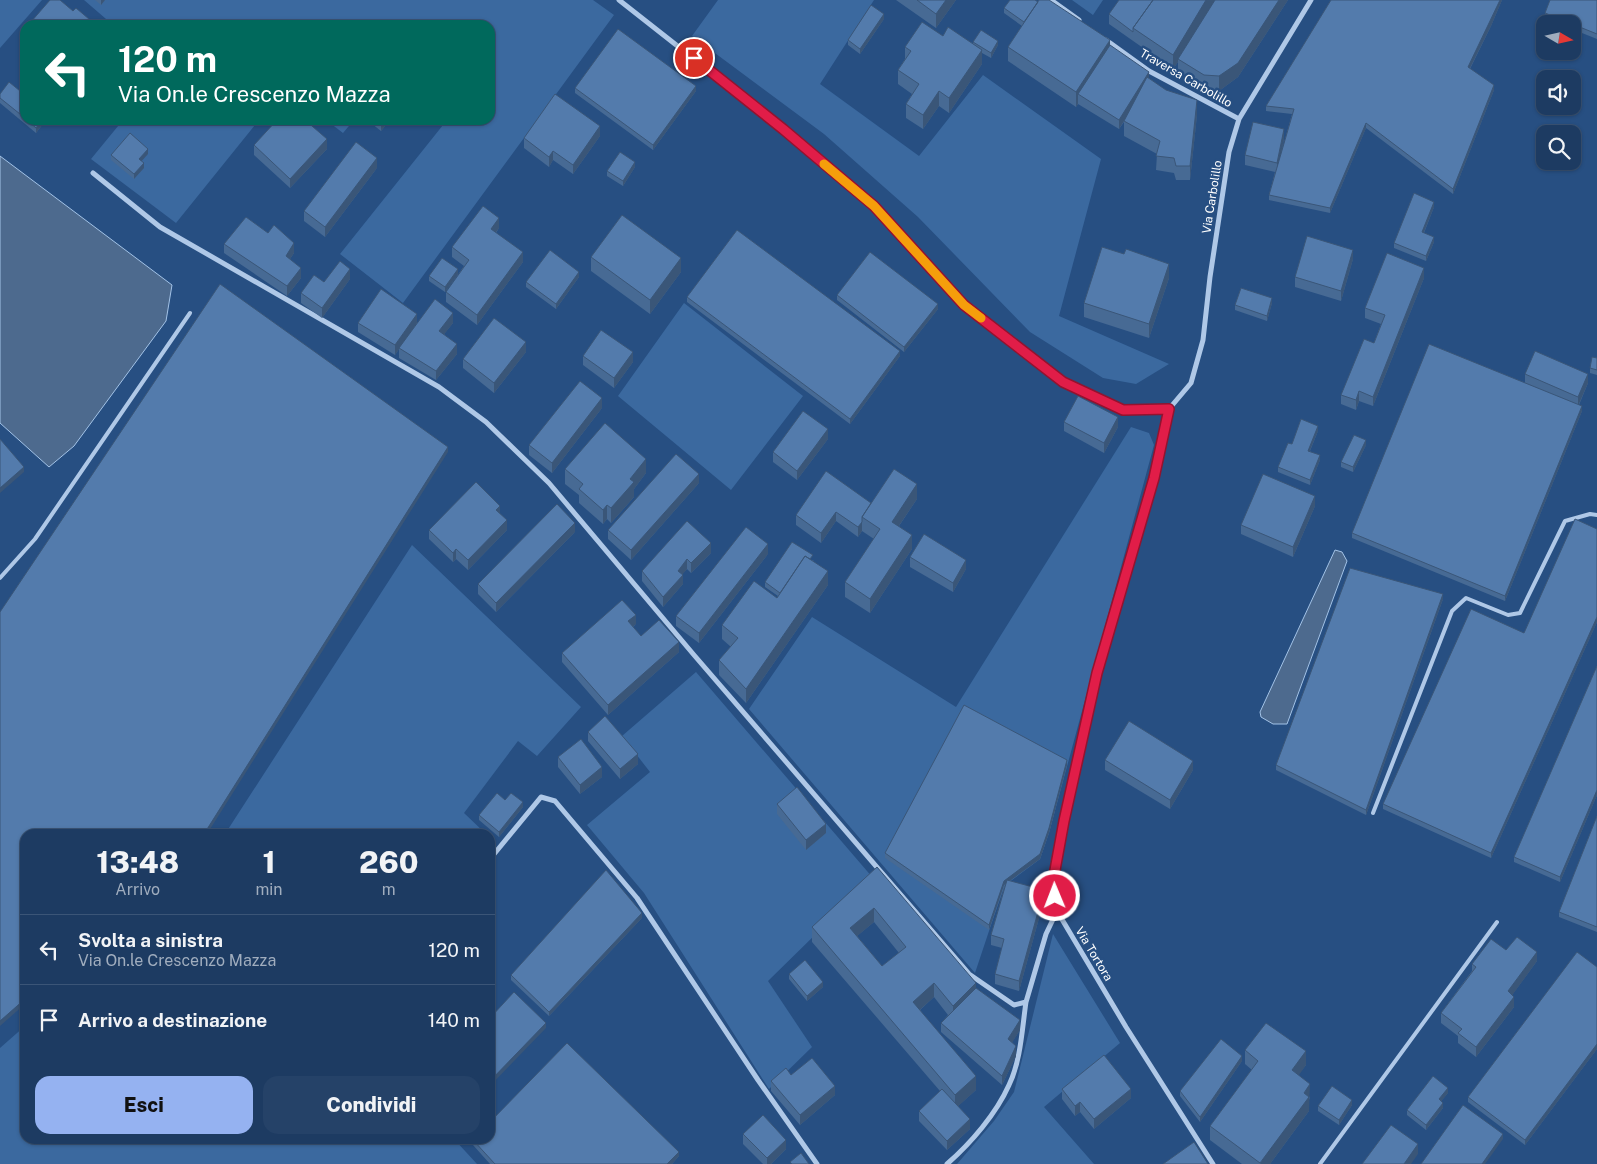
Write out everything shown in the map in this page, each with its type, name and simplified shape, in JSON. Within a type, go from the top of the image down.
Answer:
[{"type":"street","points":[[619,0],[775,123],[874,206],[964,305],[1063,382],[1123,410],[1169,409]]},
{"type":"street","points":[[1051,0],[1088,26]]},
{"type":"street","name":"Via Carbolillo","points":[[1169,409],[1191,383],[1203,340],[1210,277],[1229,152],[1238,119],[1311,0]]},
{"type":"street","name":"Traversa Carbolillo","points":[[1103,38],[1149,71],[1238,119]]},
{"type":"street","points":[[93,173],[160,227],[439,387],[486,422],[549,483],[694,655],[969,974],[1014,1005],[1026,1002]]},
{"type":"street","name":"Via Tortora","points":[[1169,409],[1154,478],[1097,673],[1064,821],[1053,881],[1057,911],[1126,1027],[1213,1164]]},
{"type":"street","points":[[495,854],[541,798],[554,801],[637,898],[758,1080],[817,1164]]},
{"type":"street","points":[[947,1164],[958,1155],[989,1118],[1009,1085],[1020,1048],[1026,1002],[1046,934],[1057,911]]},
{"type":"lane","points":[[0,578],[35,539],[190,313]]},
{"type":"lane","points":[[1373,813],[1452,612],[1466,598],[1508,614],[1520,613],[1565,522],[1590,514],[1597,514]]},
{"type":"lane","points":[[1320,1164],[1498,922]]},
{"type":"shaded area","points":[[0,0],[42,0],[24,20],[20,20],[20,25],[0,48]]},
{"type":"shaded area","points":[[84,0],[593,0],[614,15],[403,303],[340,254],[443,125],[495,125],[495,20],[107,20]]},
{"type":"shaded area","points":[[718,0],[874,0],[820,84],[919,156],[983,75],[1101,159],[1059,316],[1169,364],[1136,384],[1103,378],[1030,332],[918,217],[824,134],[692,36]]},
{"type":"shaded area","points":[[1072,0],[1103,0],[1093,15]]},
{"type":"shaded area","points":[[119,125],[255,125],[176,223],[91,159]]},
{"type":"shaded area","points":[[333,125],[350,125],[343,133]]},
{"type":"shaded area","points":[[0,156],[172,285],[166,321],[74,446],[49,467],[0,423]]},
{"type":"shaded area","points":[[684,303],[803,396],[731,490],[618,396]]},
{"type":"shaded area","points":[[1131,427],[1149,433],[1154,445],[1049,833],[1040,859],[1004,886],[975,973],[749,709],[812,617],[956,707]]},
{"type":"shaded area","points":[[412,545],[581,707],[537,756],[518,741],[464,813],[481,829],[228,829]]},
{"type":"shaded area","points":[[1335,550],[1342,552],[1347,561],[1287,724],[1273,724],[1261,717],[1260,712]]},
{"type":"shaded area","points":[[696,672],[873,878],[768,981],[812,1047],[769,1089],[644,893],[587,825],[650,772],[622,736]]},
{"type":"shaded area","points":[[1053,934],[1120,1043],[1044,1107],[1094,1164],[957,1164],[994,1121],[1014,1092]]},
{"type":"shaded area","points":[[20,1030],[20,1144],[459,1144],[477,1164],[0,1164],[0,1048]]},
{"type":"building","points":[[50,0],[60,0],[73,11],[76,8],[90,20],[33,20]]},
{"type":"building","points":[[917,0],[946,0],[936,14]]},
{"type":"building","points":[[1010,0],[1035,0],[1038,2],[1024,22],[1004,8]]},
{"type":"building","points":[[1039,0],[1049,0],[1110,40],[1076,92],[1008,47]]},
{"type":"building","points":[[1119,0],[1153,0],[1133,28],[1133,32],[1109,14]]},
{"type":"building","points":[[1153,0],[1206,0],[1173,55],[1133,28]]},
{"type":"building","points":[[1215,0],[1279,0],[1238,63],[1219,76],[1204,75],[1178,59]]},
{"type":"building","points":[[1331,0],[1500,0],[1468,67],[1494,85],[1453,189],[1366,123],[1330,208],[1269,195],[1294,109],[1266,106]]},
{"type":"building","points":[[1550,0],[1597,0],[1597,34],[1581,28],[1581,15],[1550,15],[1545,13]]},
{"type":"building","points":[[871,5],[884,14],[860,49],[848,40]]},
{"type":"building","points":[[922,22],[943,36],[948,27],[982,50],[949,98],[939,91],[923,115],[906,104],[919,84],[898,70],[911,51],[905,47]]},
{"type":"building","points":[[618,29],[696,86],[653,145],[575,88]]},
{"type":"building","points":[[981,30],[998,41],[991,53],[973,42]]},
{"type":"building","points":[[1110,45],[1149,72],[1119,120],[1078,94]]},
{"type":"building","points":[[1147,77],[1166,90],[1197,100],[1190,166],[1176,166],[1174,158],[1156,156],[1160,141],[1124,121]]},
{"type":"building","points":[[9,82],[20,91],[20,114],[0,98],[0,94]]},
{"type":"building","points":[[555,94],[600,126],[573,165],[553,151],[549,157],[524,138]]},
{"type":"building","points":[[1253,122],[1284,129],[1277,163],[1245,155]]},
{"type":"building","points":[[272,125],[311,125],[327,139],[290,179],[254,145]]},
{"type":"building","points":[[130,133],[148,149],[139,159],[144,163],[134,174],[111,155]]},
{"type":"building","points":[[356,142],[377,158],[325,227],[304,211]]},
{"type":"building","points":[[620,152],[635,162],[623,181],[607,171]]},
{"type":"building","points":[[1414,193],[1434,202],[1422,232],[1434,237],[1426,256],[1394,243]]},
{"type":"building","points":[[483,206],[499,218],[491,229],[523,252],[477,315],[446,292],[469,260],[452,247]]},
{"type":"building","points":[[622,215],[681,258],[650,300],[591,257]]},
{"type":"building","points":[[246,217],[268,233],[274,225],[294,243],[286,256],[301,268],[287,286],[224,244]]},
{"type":"building","points":[[737,230],[900,351],[850,419],[687,297]]},
{"type":"building","points":[[1307,236],[1353,250],[1341,291],[1295,277]]},
{"type":"building","points":[[1102,247],[1124,254],[1126,249],[1169,264],[1149,324],[1084,303]]},
{"type":"building","points":[[550,250],[579,272],[556,304],[526,282]]},
{"type":"building","points":[[870,252],[938,304],[904,347],[837,295]]},
{"type":"building","points":[[1387,253],[1424,268],[1373,397],[1359,391],[1356,400],[1341,395],[1364,339],[1374,343],[1385,315],[1365,308]]},
{"type":"building","points":[[442,258],[458,269],[445,287],[429,276]]},
{"type":"building","points":[[340,261],[350,269],[322,308],[301,293],[314,275],[324,282]]},
{"type":"building","points":[[220,284],[448,447],[207,829],[20,829],[20,1003],[0,1021],[0,612]]},
{"type":"building","points":[[1241,288],[1272,298],[1267,316],[1235,305]]},
{"type":"building","points":[[381,289],[417,314],[395,345],[358,323]]},
{"type":"building","points":[[435,299],[453,313],[439,331],[457,344],[436,371],[399,348]]},
{"type":"building","points":[[494,318],[526,342],[494,383],[463,359]]},
{"type":"building","points":[[601,330],[633,352],[614,378],[583,356]]},
{"type":"building","points":[[1429,344],[1582,406],[1505,596],[1352,533]]},
{"type":"building","points":[[1535,351],[1588,374],[1578,397],[1525,374]]},
{"type":"building","points":[[1592,357],[1597,358],[1597,370],[1590,368]]},
{"type":"building","points":[[580,381],[602,398],[552,463],[529,445]]},
{"type":"building","points":[[1078,396],[1118,417],[1104,443],[1064,422]]},
{"type":"building","points":[[803,411],[828,429],[797,471],[773,452]]},
{"type":"building","points":[[1301,419],[1318,426],[1308,451],[1320,455],[1310,480],[1278,467],[1288,443],[1292,444]]},
{"type":"building","points":[[605,423],[646,459],[630,479],[634,482],[611,508],[607,505],[603,510],[579,489],[583,484],[565,469]]},
{"type":"building","points":[[1354,435],[1366,440],[1353,467],[1341,462]]},
{"type":"building","points":[[0,439],[24,467],[0,488]]},
{"type":"building","points":[[676,454],[699,474],[631,550],[608,530]]},
{"type":"building","points":[[894,469],[917,484],[892,522],[912,535],[870,599],[845,582],[880,529],[862,517]]},
{"type":"building","points":[[826,471],[871,503],[858,527],[836,512],[821,533],[796,515]]},
{"type":"building","points":[[1263,474],[1315,496],[1293,547],[1241,525]]},
{"type":"building","points":[[476,482],[500,506],[496,510],[507,520],[468,560],[456,549],[453,553],[429,530]]},
{"type":"building","points":[[557,504],[575,523],[496,603],[478,584]]},
{"type":"building","points":[[1575,519],[1597,529],[1597,617],[1491,853],[1383,804],[1471,609],[1524,633]]},
{"type":"building","points":[[687,521],[711,543],[691,563],[687,559],[678,571],[683,575],[663,597],[642,571]]},
{"type":"building","points":[[746,527],[768,544],[699,633],[676,616]]},
{"type":"building","points":[[924,534],[966,560],[953,583],[910,557]]},
{"type":"building","points":[[792,542],[813,555],[810,559],[805,556],[780,593],[765,582]]},
{"type":"building","points":[[805,556],[828,571],[746,689],[719,660],[738,638],[722,625],[754,581],[777,598]]},
{"type":"building","points":[[1350,568],[1443,594],[1366,810],[1276,765]]},
{"type":"building","points":[[622,600],[636,615],[628,621],[641,636],[659,620],[679,642],[608,705],[562,653]]},
{"type":"building","points":[[1597,666],[1597,790],[1560,877],[1514,857]]},
{"type":"building","points":[[964,705],[1067,760],[1040,854],[1004,881],[989,925],[885,853]]},
{"type":"building","points":[[605,716],[638,754],[620,769],[588,732]]},
{"type":"building","points":[[1129,721],[1193,761],[1170,800],[1105,760]]},
{"type":"building","points":[[581,739],[602,767],[580,785],[558,757]]},
{"type":"building","points":[[797,787],[826,824],[806,840],[777,804]]},
{"type":"building","points":[[497,793],[505,800],[511,793],[523,802],[499,832],[479,815]]},
{"type":"building","points":[[1597,816],[1597,927],[1559,912]]},
{"type":"building","points":[[877,867],[976,983],[953,1006],[934,983],[913,1002],[976,1076],[955,1095],[812,927]],"holes":[[[874,908],[906,947],[882,966],[850,928]]]},
{"type":"building","points":[[606,870],[642,913],[549,1012],[511,975]]},
{"type":"building","points":[[1007,880],[1044,890],[1019,981],[995,974],[1004,939],[991,935]]},
{"type":"building","points":[[1517,937],[1537,952],[1508,991],[1514,997],[1476,1047],[1458,1033],[1462,1029],[1441,1013],[1476,967],[1472,964],[1491,939],[1506,950]]},
{"type":"building","points":[[1577,952],[1597,967],[1597,1044],[1525,1140],[1468,1097]]},
{"type":"building","points":[[805,960],[823,982],[807,996],[789,974]]},
{"type":"building","points":[[976,988],[1020,1020],[1008,1039],[1016,1046],[1002,1076],[941,1023]]},
{"type":"building","points":[[514,992],[546,1023],[495,1076],[495,1013]]},
{"type":"building","points":[[1266,1023],[1306,1051],[1292,1070],[1310,1084],[1304,1093],[1309,1097],[1260,1163],[1210,1126],[1258,1061],[1245,1050]]},
{"type":"building","points":[[1221,1039],[1242,1056],[1200,1117],[1180,1091]]},
{"type":"building","points":[[567,1043],[679,1152],[667,1164],[495,1164],[477,1144],[495,1144],[495,1117]]},
{"type":"building","points":[[1104,1055],[1131,1089],[1094,1119],[1080,1102],[1075,1106],[1062,1089]]},
{"type":"building","points":[[812,1058],[835,1086],[800,1115],[771,1081],[786,1068],[791,1075]]},
{"type":"building","points":[[1433,1076],[1448,1088],[1439,1099],[1443,1103],[1426,1125],[1407,1110]]},
{"type":"building","points":[[1332,1086],[1352,1100],[1339,1120],[1318,1106]]},
{"type":"building","points":[[942,1089],[970,1119],[947,1141],[919,1111]]},
{"type":"building","points":[[1463,1105],[1503,1134],[1482,1164],[1421,1164]]},
{"type":"building","points":[[763,1115],[786,1140],[767,1158],[743,1134]]},
{"type":"building","points":[[1391,1125],[1418,1144],[1404,1164],[1362,1164]]},
{"type":"building","points":[[1194,1142],[1208,1164],[1163,1164]]},
{"type":"building","points":[[801,1153],[809,1164],[792,1164],[790,1162]]},
{"type":"slow traffic","points":[[824,164],[874,206],[964,305],[981,318]]},
{"type":"route","points":[[694,58],[783,129],[874,206],[964,305],[1063,382],[1123,410],[1169,409],[1154,478],[1097,673],[1064,821],[1053,881],[1055,896]]}]
